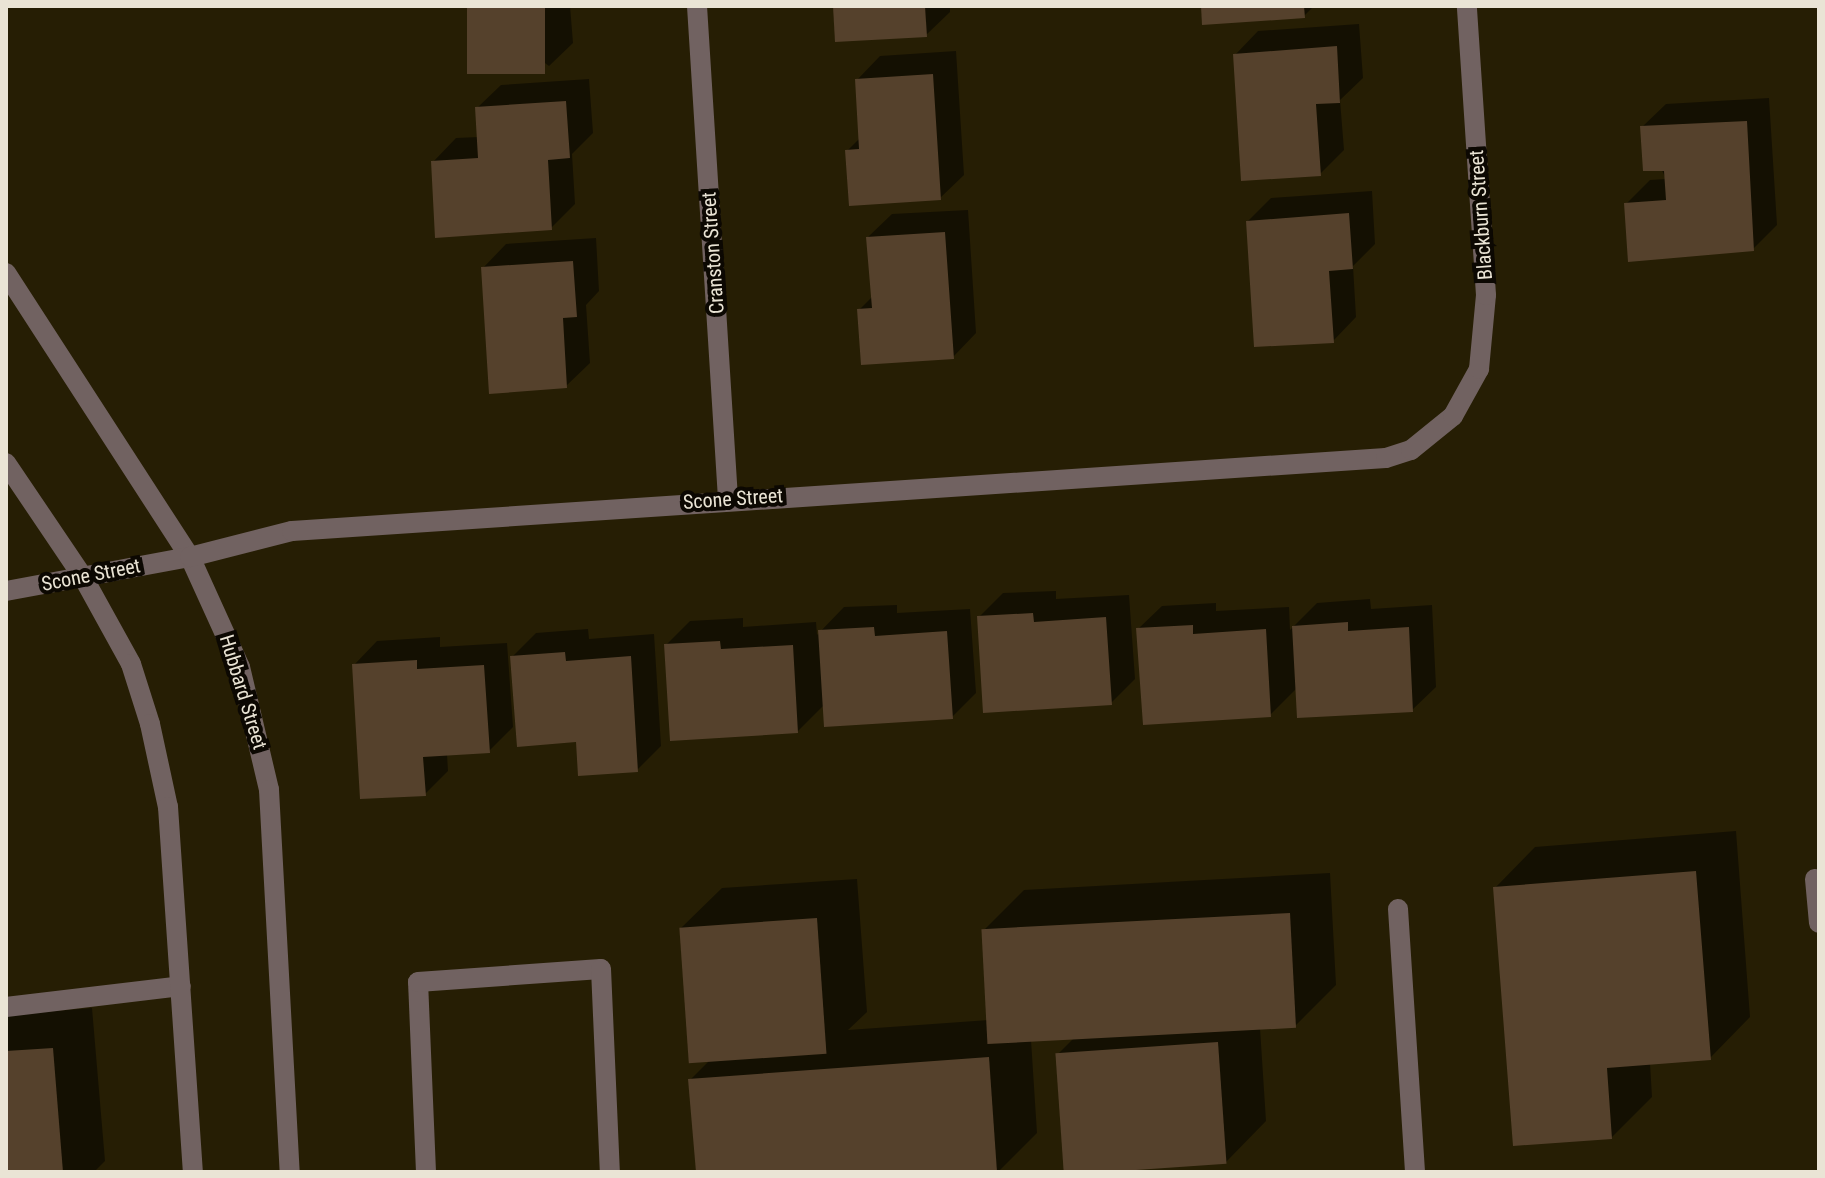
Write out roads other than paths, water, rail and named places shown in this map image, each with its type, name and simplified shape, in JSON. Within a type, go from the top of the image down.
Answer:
[{"type":"street","name":"Cranston Street","points":[[697,6],[728,500]]},
{"type":"street","name":"Blackburn Street","points":[[1453,416],[1479,369],[1486,295],[1467,6]]},
{"type":"street","name":"Hubbard Street","points":[[6,273],[190,557],[240,667],[269,790],[290,1172]]},
{"type":"street","name":"Scone Street","points":[[6,591],[190,557],[292,531],[1386,458],[1411,450],[1453,416]]},
{"type":"street","points":[[6,463],[83,577],[131,664],[150,724],[168,807],[193,1172]]},
{"type":"street","points":[[1815,879],[1819,923]]},
{"type":"street","points":[[1398,909],[1415,1172]]},
{"type":"street","points":[[426,1172],[418,982],[601,969],[610,1172]]},
{"type":"street","points":[[6,1007],[181,986]]}]
